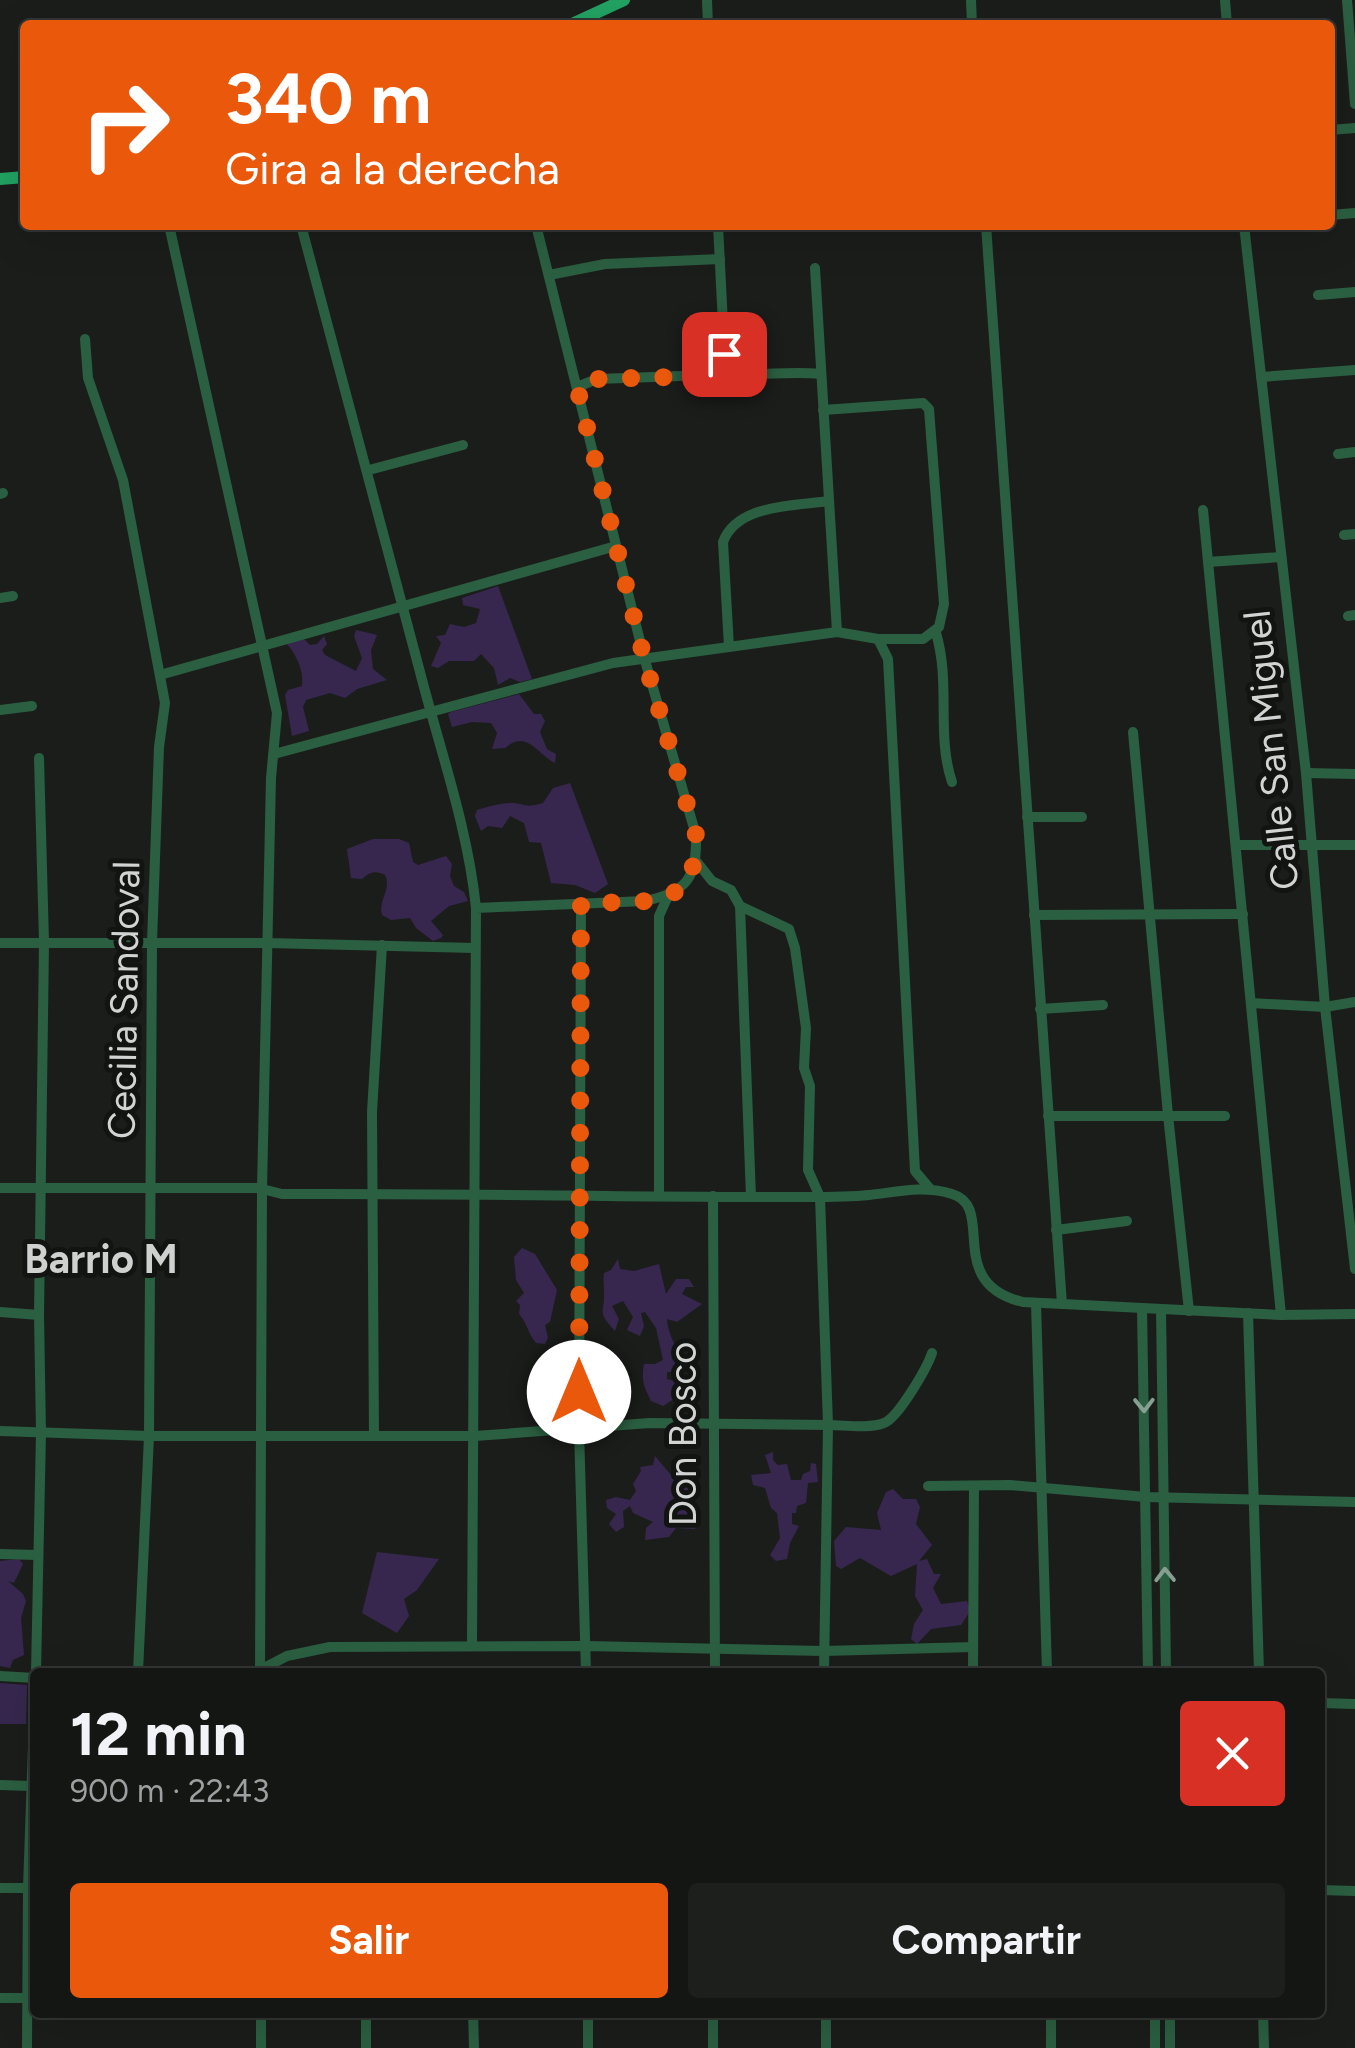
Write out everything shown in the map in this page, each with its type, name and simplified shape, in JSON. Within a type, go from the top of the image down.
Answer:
[{"type":"main road","points":[[581,20],[624,0]]},
{"type":"street","points":[[1347,0],[1355,104]]},
{"type":"street","points":[[170,230],[277,712],[262,1189],[259,1668]]},
{"type":"street","points":[[302,230],[369,470],[473,879],[476,908],[472,1646]]},
{"type":"street","points":[[476,908],[645,901],[668,896],[689,881],[697,862],[696,835],[644,658],[537,230]]},
{"type":"street","points":[[577,387],[597,379],[710,376],[719,372],[725,364],[718,230]]},
{"type":"street","points":[[986,230],[1062,1304]]},
{"type":"street","name":"Calle San Miguel","points":[[1245,230],[1306,773],[1324,1007],[1355,1269]]},
{"type":"street","points":[[548,275],[604,264],[720,259]]},
{"type":"street","points":[[814,268],[837,632]]},
{"type":"street","points":[[1318,295],[1355,292]]},
{"type":"street","name":"Cecilia Sandoval","points":[[85,338],[88,378],[123,480],[165,703],[159,747],[152,942],[149,1436],[138,1668]]},
{"type":"street","points":[[1261,377],[1355,370]]},
{"type":"street","points":[[719,372],[742,376],[820,374]]},
{"type":"street","points":[[823,410],[923,402],[929,409],[944,604],[936,632],[945,682],[946,755],[952,782]]},
{"type":"street","points":[[369,470],[463,445]]},
{"type":"street","points":[[1338,454],[1355,452]]},
{"type":"street","points":[[728,646],[723,542],[727,533],[758,512],[829,501]]},
{"type":"street","points":[[1203,510],[1282,1315]]},
{"type":"street","points":[[160,674],[616,546]]},
{"type":"street","points":[[1208,562],[1282,558]]},
{"type":"street","points":[[0,598],[13,596]]},
{"type":"street","points":[[274,754],[644,658],[837,632],[898,640],[923,639],[936,632]]},
{"type":"street","points":[[878,639],[888,659],[916,1171],[931,1190]]},
{"type":"street","points":[[888,659],[898,640]]},
{"type":"street","points":[[0,710],[32,706]]},
{"type":"street","points":[[1134,732],[1168,1115],[1190,1311]]},
{"type":"street","points":[[35,1668],[44,942],[39,758]]},
{"type":"street","points":[[1306,773],[1355,774]]},
{"type":"street","points":[[1027,817],[1082,817]]},
{"type":"street","points":[[1236,846],[1355,845]]},
{"type":"street","points":[[697,862],[712,881],[731,890],[740,906],[750,1197]]},
{"type":"street","points":[[659,1196],[659,916],[668,896]]},
{"type":"street","points":[[581,904],[579,1430],[586,1668]]},
{"type":"street","points":[[740,906],[789,929],[806,1028],[804,1068],[810,1086],[808,1170],[820,1197],[828,1425],[824,1668]]},
{"type":"street","points":[[1034,915],[1242,914]]},
{"type":"street","points":[[0,943],[267,942],[475,948]]},
{"type":"street","points":[[374,1436],[372,1112],[382,945]]},
{"type":"street","points":[[1251,1003],[1324,1007],[1355,1002]]},
{"type":"street","points":[[1040,1009],[1104,1005]]},
{"type":"street","points":[[1048,1116],[1225,1116]]},
{"type":"street","points":[[897,1190],[916,1171]]},
{"type":"street","points":[[0,1188],[750,1197],[931,1190],[960,1196],[970,1208],[977,1267],[993,1292],[1006,1298],[1190,1311],[1355,1314]]},
{"type":"street","name":"Don Bosco","points":[[713,1196],[715,1668]]},
{"type":"street","points":[[1056,1230],[1127,1221]]},
{"type":"street","points":[[1036,1303],[1047,1668]]},
{"type":"street","points":[[1142,1308],[1148,1668]]},
{"type":"street","points":[[1161,1309],[1166,1668]]},
{"type":"street","points":[[0,1312],[39,1315]]},
{"type":"street","points":[[1248,1313],[1258,1668]]},
{"type":"street","points":[[0,1431],[149,1436],[475,1436],[650,1423],[878,1425],[889,1422],[932,1353]]},
{"type":"street","points":[[928,1486],[1146,1498],[1355,1502]]},
{"type":"street","points":[[973,1668],[974,1486]]},
{"type":"street","points":[[0,1554],[38,1554]]},
{"type":"street","points":[[266,1668],[286,1656],[330,1647],[587,1646],[824,1651],[972,1647]]},
{"type":"street","points":[[0,1676],[30,1675]]},
{"type":"street","points":[[1325,1702],[1355,1704]]},
{"type":"street","points":[[0,1785],[30,1786]]},
{"type":"street","points":[[27,2048],[30,1820]]},
{"type":"street","points":[[0,1888],[28,1888]]},
{"type":"street","points":[[1325,1890],[1355,1891]]},
{"type":"street","points":[[0,1998],[28,1998]]},
{"type":"street","points":[[260,2018],[260,2048]]},
{"type":"street","points":[[366,2018],[366,2048]]},
{"type":"street","points":[[474,2018],[474,2048]]},
{"type":"street","points":[[588,2018],[588,2048]]},
{"type":"street","points":[[713,2018],[713,2048]]},
{"type":"street","points":[[826,2018],[826,2048]]},
{"type":"street","points":[[1051,2048],[1052,2018]]},
{"type":"street","points":[[1155,2018],[1156,2048]]},
{"type":"street","points":[[1170,2018],[1170,2048]]},
{"type":"street","points":[[1263,2018],[1264,2048]]},
{"type":"shaded area","points":[[498,586],[532,679],[520,682],[510,678],[498,685],[494,668],[481,654],[474,661],[431,666],[441,643],[436,636],[445,635],[450,624],[464,627],[476,623],[480,609],[463,605],[462,598]]},
{"type":"shaded area","points":[[356,630],[377,635],[371,650],[373,669],[387,680],[357,689],[345,698],[330,693],[306,700],[303,707],[309,731],[292,736],[285,695],[288,690],[302,686],[302,680],[298,663],[286,643],[301,636],[310,645],[317,644],[324,636],[325,655],[356,671],[362,658],[354,636]]},
{"type":"shaded area","points":[[519,694],[534,714],[541,714],[545,721],[540,732],[547,749],[556,754],[555,763],[525,742],[492,749],[497,733],[491,723],[452,727],[448,714],[451,712]]},
{"type":"shaded area","points":[[570,783],[608,884],[595,893],[575,885],[551,883],[541,843],[529,842],[524,823],[510,816],[502,828],[488,826],[481,831],[475,816],[477,810],[498,804],[543,803],[553,788]]},
{"type":"shaded area","points":[[373,839],[409,843],[413,862],[418,865],[446,856],[452,864],[450,876],[454,886],[464,892],[468,901],[449,906],[431,921],[443,935],[441,938],[433,941],[410,918],[391,920],[382,915],[385,875],[375,872],[362,879],[351,878],[347,849]]},
{"type":"shaded area","points":[[522,1248],[535,1254],[557,1290],[550,1322],[545,1325],[545,1344],[536,1343],[519,1314],[516,1301],[524,1293],[516,1280],[514,1257]]},
{"type":"shaded area","points":[[618,1259],[620,1269],[634,1271],[659,1264],[666,1294],[676,1279],[689,1279],[694,1287],[686,1287],[682,1294],[702,1304],[677,1322],[667,1319],[682,1372],[667,1372],[667,1379],[687,1385],[695,1397],[694,1402],[680,1409],[674,1399],[663,1406],[651,1401],[645,1387],[644,1364],[663,1360],[656,1328],[645,1312],[641,1313],[644,1326],[640,1336],[627,1330],[633,1317],[623,1301],[612,1306],[619,1319],[615,1331],[603,1316],[604,1273]]},
{"type":"shaded area","points":[[773,1452],[778,1465],[787,1464],[791,1480],[801,1480],[810,1471],[811,1463],[816,1464],[818,1482],[808,1483],[806,1503],[792,1513],[792,1524],[799,1526],[787,1559],[776,1561],[770,1555],[780,1538],[777,1513],[771,1508],[765,1488],[753,1485],[751,1475],[771,1473],[765,1455]]},
{"type":"shaded area","points":[[655,1456],[676,1481],[687,1476],[697,1484],[685,1505],[688,1517],[699,1520],[695,1529],[676,1528],[669,1537],[645,1540],[646,1528],[653,1522],[633,1513],[630,1506],[623,1511],[624,1527],[616,1532],[609,1524],[616,1514],[607,1508],[606,1500],[630,1500],[636,1491],[633,1484],[640,1467],[653,1465]]},
{"type":"shaded area","points":[[893,1489],[903,1499],[916,1499],[920,1507],[916,1524],[932,1545],[919,1561],[927,1559],[934,1574],[941,1574],[933,1588],[941,1604],[967,1601],[970,1611],[961,1625],[931,1629],[917,1644],[911,1639],[923,1610],[915,1596],[917,1564],[891,1576],[860,1558],[841,1569],[836,1566],[834,1541],[846,1527],[881,1530],[877,1513],[886,1492]]},
{"type":"shaded area","points":[[377,1552],[439,1559],[417,1590],[404,1599],[409,1616],[397,1633],[362,1613]]},
{"type":"shaded area","points":[[19,1559],[23,1564],[14,1583],[8,1581],[26,1601],[21,1618],[24,1655],[13,1660],[10,1668],[0,1666],[0,1561]]},
{"type":"shaded area","points":[[0,1683],[27,1685],[26,1724],[0,1724]]},
{"type":"district","name":"Barrio M","points":[[101,1259]]},
{"type":"route","points":[[579,1392],[581,904],[668,896],[689,881],[697,862],[696,835],[644,658],[577,387],[597,379],[710,376],[725,364],[724,354]]}]
